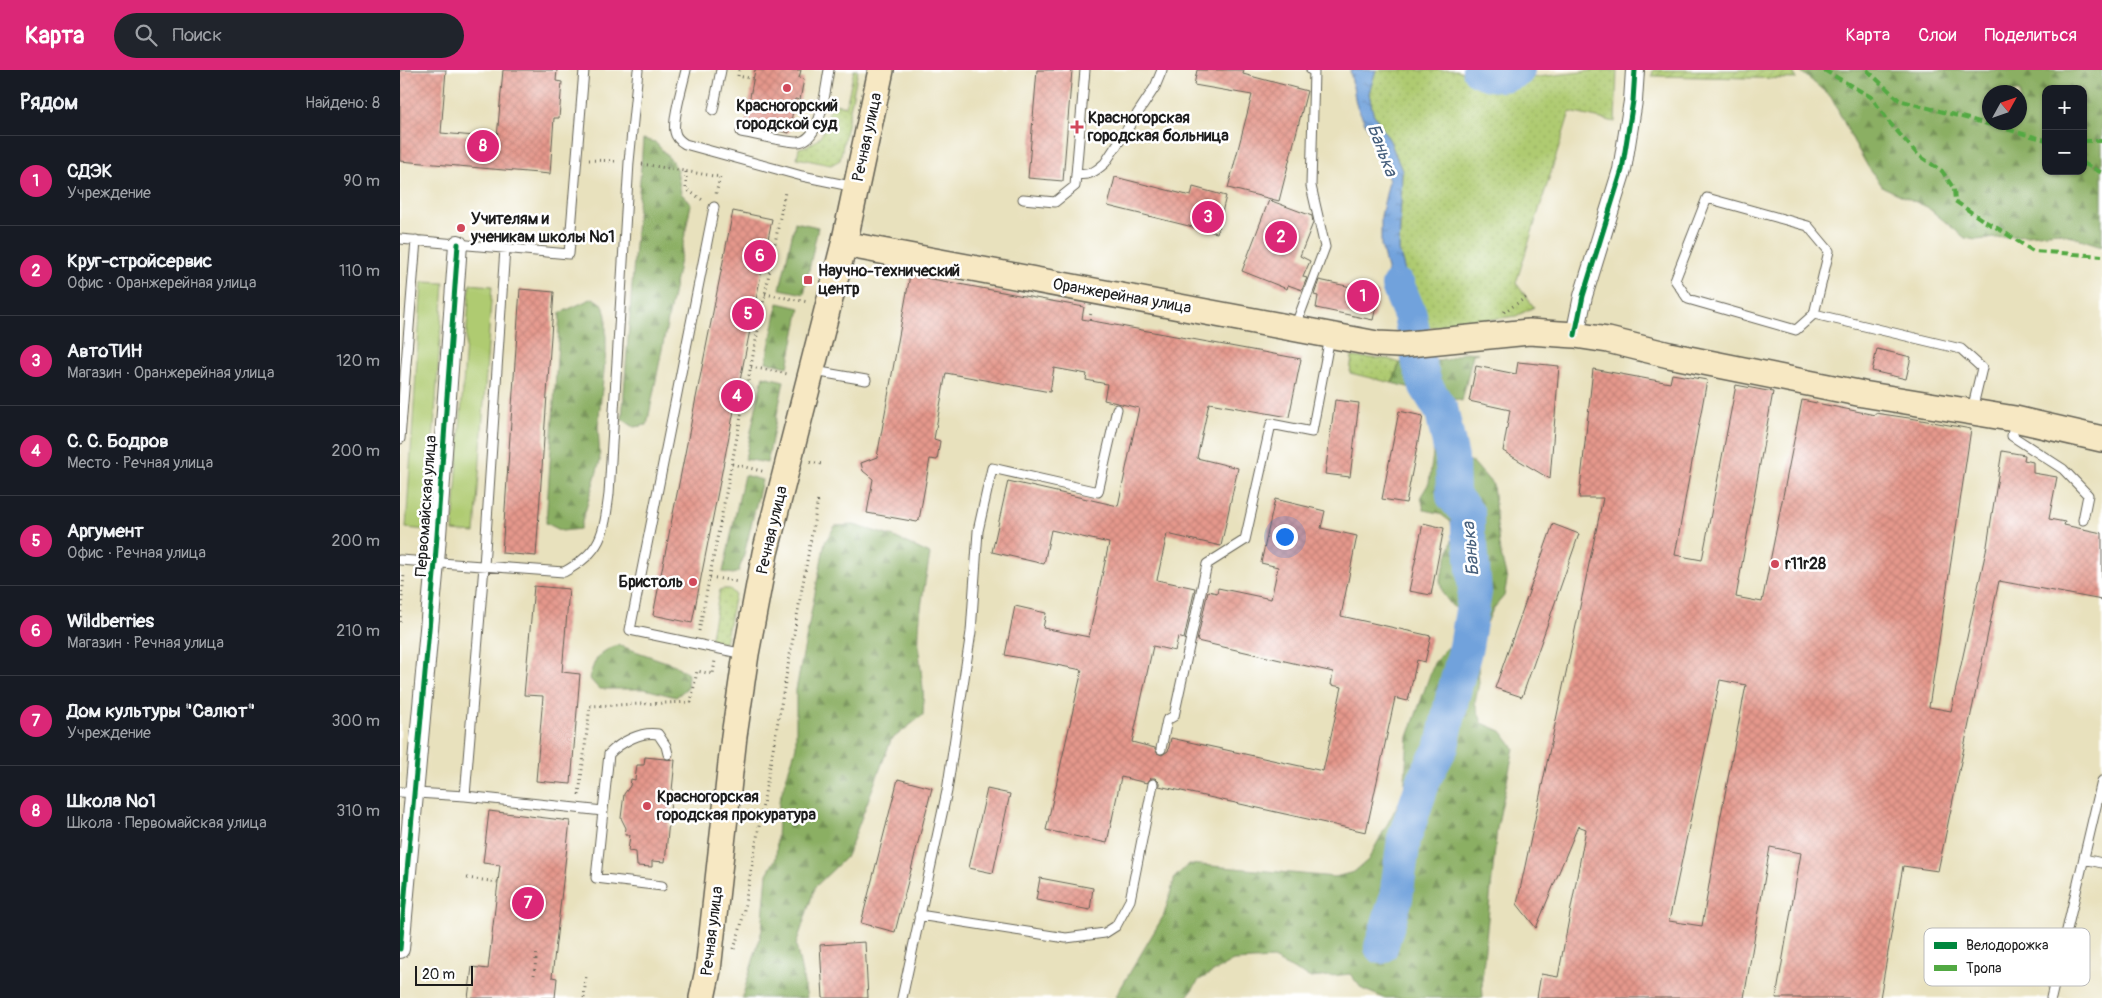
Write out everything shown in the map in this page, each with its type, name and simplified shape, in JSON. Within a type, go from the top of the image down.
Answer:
[{"type":"main road","name":"Речная улица","points":[[702,998],[708,970],[734,736],[746,654],[765,553],[802,373],[844,244],[881,70]]},
{"type":"main road","name":"Оранжерейная улица","points":[[844,244],[1377,344],[1399,345],[1440,342],[1529,332],[1575,335],[1608,340],[1669,355],[1802,382],[2015,419],[2100,440]]},
{"type":"street","points":[[1575,335],[1582,296],[1622,170],[1633,101],[1635,70]]},
{"type":"street","name":"Первомайская улица","points":[[400,949],[407,792],[435,563],[458,244]]},
{"type":"lane","points":[[400,239],[569,254],[584,70]]},
{"type":"lane","points":[[403,560],[564,572],[579,564],[595,548],[605,529],[609,494],[629,162],[638,70]]},
{"type":"lane","points":[[686,70],[674,127],[676,137],[685,144],[802,176],[856,187]]},
{"type":"lane","points":[[713,110],[721,70]]},
{"type":"lane","points":[[741,132],[797,143],[806,140],[817,128],[829,70]]},
{"type":"lane","points":[[1023,199],[1055,202],[1075,186],[1085,70]]},
{"type":"lane","points":[[1076,174],[1086,176],[1105,163],[1155,87],[1162,70]]},
{"type":"lane","points":[[1294,329],[1325,247],[1311,186],[1314,71],[1311,70]]},
{"type":"lane","points":[[1707,198],[1808,226],[1829,251],[1814,314],[1796,330],[1688,299],[1675,280],[1707,198]]},
{"type":"lane","points":[[714,207],[630,630],[746,654]]},
{"type":"lane","points":[[400,439],[416,240]]},
{"type":"lane","points":[[466,796],[484,566],[505,248]]},
{"type":"lane","points":[[1814,314],[1961,349],[1982,368],[1972,412]]},
{"type":"lane","points":[[1161,749],[1167,720],[1174,716],[1208,564],[1245,540],[1271,424],[1312,432],[1330,336]]},
{"type":"lane","points":[[802,373],[866,380]]},
{"type":"lane","points":[[902,998],[947,792],[971,632],[978,531],[992,468],[1098,492],[1117,409]]},
{"type":"lane","points":[[2015,419],[2012,436],[2063,469],[2088,495],[2083,520]]},
{"type":"lane","points":[[662,886],[596,878],[609,754],[615,748],[646,732],[658,734],[666,746],[668,754]]},
{"type":"lane","points":[[2068,928],[2102,781]]},
{"type":"lane","points":[[919,915],[1066,938],[1105,933],[1116,926],[1130,900],[1153,784]]},
{"type":"lane","points":[[407,792],[466,796],[603,811]]},
{"type":"lane","points":[[2084,859],[2102,863]]},
{"type":"path","points":[[739,70],[738,76],[754,79]]},
{"type":"path","points":[[576,160],[629,162],[720,177]]},
{"type":"path","points":[[686,172],[686,189],[714,207]]},
{"type":"path","points":[[697,644],[785,192]]},
{"type":"path","points":[[765,294],[808,303]]},
{"type":"path","points":[[1503,312],[1527,297]]},
{"type":"path","points":[[751,367],[802,373]]},
{"type":"path","points":[[809,461],[823,464]]},
{"type":"path","points":[[732,464],[758,470]]},
{"type":"path","points":[[733,953],[745,907],[818,500]]},
{"type":"path","points":[[400,622],[403,560]]},
{"type":"path","points":[[710,576],[741,583]]},
{"type":"path","points":[[576,808],[582,783],[590,706],[692,702],[697,671],[713,674],[718,648]]},
{"type":"path","points":[[467,878],[498,882]]},
{"type":"path","points":[[534,975],[537,950]]},
{"type":"path","points":[[584,998],[586,976]]},
{"type":"green space","points":[[854,70],[858,70],[840,160],[831,165],[797,158],[799,148],[818,139],[825,127],[828,114],[835,104],[846,106]]},
{"type":"green space","points":[[1376,70],[1457,70],[1479,79],[1521,79],[1599,70],[1617,70],[1615,122],[1570,112],[1516,283],[1534,307],[1516,316],[1419,329],[1399,251],[1402,171],[1390,141],[1373,113],[1369,93]]},
{"type":"green space","points":[[1653,70],[1792,70],[1797,79],[1652,76]]},
{"type":"green space","points":[[1799,70],[2102,70],[2102,246],[2058,232],[1976,240],[1965,238],[1927,207],[1883,187],[1868,167],[1831,97]]},
{"type":"green space","points":[[643,139],[655,142],[671,160],[677,170],[681,193],[691,204],[647,425],[634,427],[622,419]]},
{"type":"green space","points":[[795,222],[818,227],[804,294],[780,289]]},
{"type":"green space","points":[[422,282],[444,283],[427,530],[406,528]]},
{"type":"green space","points":[[470,284],[492,286],[475,533],[453,531]]},
{"type":"green space","points":[[593,298],[603,305],[606,316],[606,352],[598,426],[600,461],[580,529],[562,531],[546,523],[560,313]]},
{"type":"green space","points":[[778,303],[800,308],[788,367],[766,362]]},
{"type":"green space","points":[[1465,352],[1478,353],[1473,354],[1462,401],[1392,383],[1400,363],[1446,360]]},
{"type":"green space","points":[[1352,357],[1388,359],[1400,363],[1392,383],[1350,373]]},
{"type":"green space","points":[[763,376],[784,381],[767,463],[745,459]]},
{"type":"green space","points":[[1435,439],[1449,444],[1459,456],[1474,463],[1493,485],[1499,546],[1507,580],[1504,596],[1493,609],[1487,623],[1452,606],[1443,594],[1440,580],[1453,537],[1451,522],[1439,513],[1424,510],[1421,496],[1429,483]]},
{"type":"green space","points":[[744,475],[762,480],[743,559],[738,572],[733,574],[723,572]]},
{"type":"green space","points":[[854,525],[894,537],[930,554],[919,631],[923,715],[891,740],[847,856],[815,887],[796,945],[807,998],[742,998],[762,930],[767,874],[776,858],[779,801],[796,747],[796,690],[825,542],[835,526]]},
{"type":"green space","points":[[730,589],[735,594],[725,643],[710,641],[720,590]]},
{"type":"green space","points":[[618,645],[675,665],[688,674],[687,688],[676,697],[645,689],[599,689],[589,678],[593,666],[598,657],[606,650]]},
{"type":"green space","points":[[1446,648],[1477,650],[1479,683],[1475,703],[1482,723],[1501,731],[1514,748],[1497,828],[1482,979],[1483,998],[1384,998],[1362,989],[1350,974],[1311,978],[1273,959],[1233,961],[1199,980],[1186,998],[1117,998],[1116,996],[1164,915],[1175,877],[1189,864],[1335,877],[1354,872],[1368,860],[1404,793],[1408,737],[1434,663]]},
{"type":"water","points":[[1350,70],[1376,70],[1369,93],[1373,113],[1390,141],[1402,171],[1399,250],[1419,329],[1402,331],[1381,245],[1381,216],[1389,181],[1381,157],[1356,104]]},
{"type":"building","points":[[400,70],[446,70],[441,133],[497,138],[503,70],[557,70],[556,81],[562,82],[559,118],[554,118],[550,174],[400,161]]},
{"type":"building","points":[[755,70],[801,70],[799,78],[804,79],[800,100],[795,99],[789,133],[745,124]]},
{"type":"building","points":[[1037,70],[1072,70],[1063,181],[1028,178]]},
{"type":"building","points":[[1197,70],[1244,70],[1243,74],[1307,91],[1279,201],[1228,188],[1252,95],[1194,85]]},
{"type":"building","points":[[1115,177],[1191,196],[1193,187],[1226,196],[1217,233],[1108,206]]},
{"type":"building","points":[[1269,200],[1312,216],[1313,223],[1300,256],[1310,261],[1303,277],[1307,278],[1302,290],[1288,285],[1287,289],[1242,271]]},
{"type":"building","points":[[733,211],[772,219],[692,623],[653,615]]},
{"type":"building","points":[[910,275],[1084,307],[1082,319],[1301,359],[1289,417],[1209,403],[1197,458],[1238,468],[1221,546],[1167,534],[1157,580],[1195,588],[1184,639],[1178,637],[1175,651],[1153,646],[1132,742],[1155,748],[1157,753],[1162,755],[1168,751],[1171,738],[1323,771],[1342,687],[1331,685],[1333,672],[1197,641],[1208,591],[1217,593],[1218,588],[1271,599],[1278,567],[1261,563],[1275,499],[1325,511],[1321,528],[1357,536],[1341,616],[1431,636],[1425,662],[1417,660],[1408,701],[1395,698],[1366,832],[1159,786],[1159,782],[1155,778],[1151,778],[1147,783],[1121,777],[1107,843],[1046,830],[1082,670],[1005,655],[1015,606],[1046,613],[1043,628],[1089,637],[1109,543],[1051,530],[1044,564],[992,552],[1008,481],[1118,506],[1139,408],[1104,400],[1107,384],[1086,380],[1087,374],[1054,368],[1050,392],[946,373],[934,439],[940,441],[937,460],[930,459],[919,520],[917,522],[867,513],[873,479],[863,471],[861,463],[877,457]]},
{"type":"building","points":[[1319,280],[1379,293],[1373,320],[1316,308],[1318,296],[1314,295]]},
{"type":"building","points":[[520,289],[554,292],[536,556],[502,553]]},
{"type":"building","points":[[1877,349],[1911,357],[1906,379],[1872,371]]},
{"type":"building","points":[[1518,362],[1559,366],[1550,479],[1503,451],[1510,410],[1469,401],[1476,366],[1516,374]]},
{"type":"building","points":[[1593,369],[1670,383],[1672,374],[1707,380],[1675,555],[1702,560],[1736,385],[1773,392],[1736,597],[1762,602],[1802,400],[1875,415],[1875,413],[1971,429],[1929,707],[1951,711],[1987,546],[2002,451],[2025,455],[2024,460],[2033,462],[2033,473],[2057,477],[2049,519],[2065,522],[2064,525],[2102,533],[2102,600],[1999,581],[1938,871],[1903,866],[1880,998],[1776,998],[1801,853],[1770,847],[1744,998],[1537,998],[1541,974],[1558,977],[1586,829],[1578,826],[1536,928],[1517,904],[1603,498],[1579,498]],"holes":[[[1720,680],[1746,685],[1702,926],[1669,921]]]},
{"type":"building","points":[[1335,400],[1359,403],[1350,477],[1325,474]]},
{"type":"building","points":[[1399,411],[1423,416],[1406,503],[1382,499]]},
{"type":"building","points":[[1423,523],[1444,528],[1431,595],[1409,591]]},
{"type":"building","points":[[1553,524],[1579,534],[1522,697],[1495,688]]},
{"type":"building","points":[[534,586],[569,589],[562,672],[580,674],[571,784],[536,781],[543,696],[524,695]]},
{"type":"building","name":"Красногорская городская прокуратура","points":[[645,757],[675,760],[665,862],[652,861],[652,867],[637,866],[636,852],[628,851],[630,835],[625,835],[626,828],[621,818],[624,794],[630,786],[631,779],[635,780],[637,765],[644,765]]},
{"type":"building","points":[[898,779],[932,788],[895,932],[861,923]]},
{"type":"building","points":[[987,789],[1010,794],[993,873],[969,868]]},
{"type":"building","points":[[489,811],[570,821],[552,977],[557,978],[555,998],[468,998],[472,967],[488,969],[500,865],[483,863]]},
{"type":"building","points":[[1040,878],[1093,888],[1090,910],[1036,900]]},
{"type":"building","points":[[865,942],[868,998],[823,998],[820,945]]},
{"type":"waterway","points":[[1479,70],[1499,75],[1509,74],[1518,70]]},
{"type":"waterway","name":"Банька","points":[[1381,947],[1396,898],[1404,839],[1425,777],[1442,746],[1466,647],[1475,592],[1471,545],[1468,534],[1468,514],[1453,496],[1452,458],[1442,412],[1426,386],[1419,364],[1410,315],[1398,286]]},
{"type":"marked path","points":[[1824,70],[1871,97],[1889,122],[1918,155],[1942,171],[1954,189],[1955,201],[1984,221],[2033,251],[2102,256]]},
{"type":"marked path","points":[[1867,70],[1899,100],[2042,139]]},
{"type":"marked path","points":[[2087,141],[2102,141]]},
{"type":"marked path","points":[[2087,165],[2102,173]]},
{"type":"cycle path","points":[[1575,335],[1583,296],[1622,170],[1633,101],[1635,70]]},
{"type":"cycle path","points":[[400,949],[435,563],[458,244]]},
{"type":"place","name":"Красногорский городской суд","points":[[787,88]]},
{"type":"place","name":"Красногорская городская больница","points":[[1077,127]]},
{"type":"place","name":"Школа №1","points":[[483,146]]},
{"type":"place","name":"АвтоТИН","points":[[1208,217]]},
{"type":"place","name":"Учителям и ученикам школы №1","points":[[461,228]]},
{"type":"place","name":"Круг-стройсервис","points":[[1281,237]]},
{"type":"place","name":"Wildberries","points":[[760,256]]},
{"type":"place","name":"Научно-технический центр","points":[[808,280]]},
{"type":"place","name":"СДЭК","points":[[1363,296]]},
{"type":"place","name":"Аргумент","points":[[748,314]]},
{"type":"place","name":"С. С. Бодров","points":[[737,396]]},
{"type":"place","name":"r11r28","points":[[1775,564]]},
{"type":"place","name":"Бристоль","points":[[693,582]]},
{"type":"place","name":"Красногорская городская прокуратура","points":[[647,806]]},
{"type":"place","name":"Дом культуры \"Салют\"","points":[[528,903]]}]
